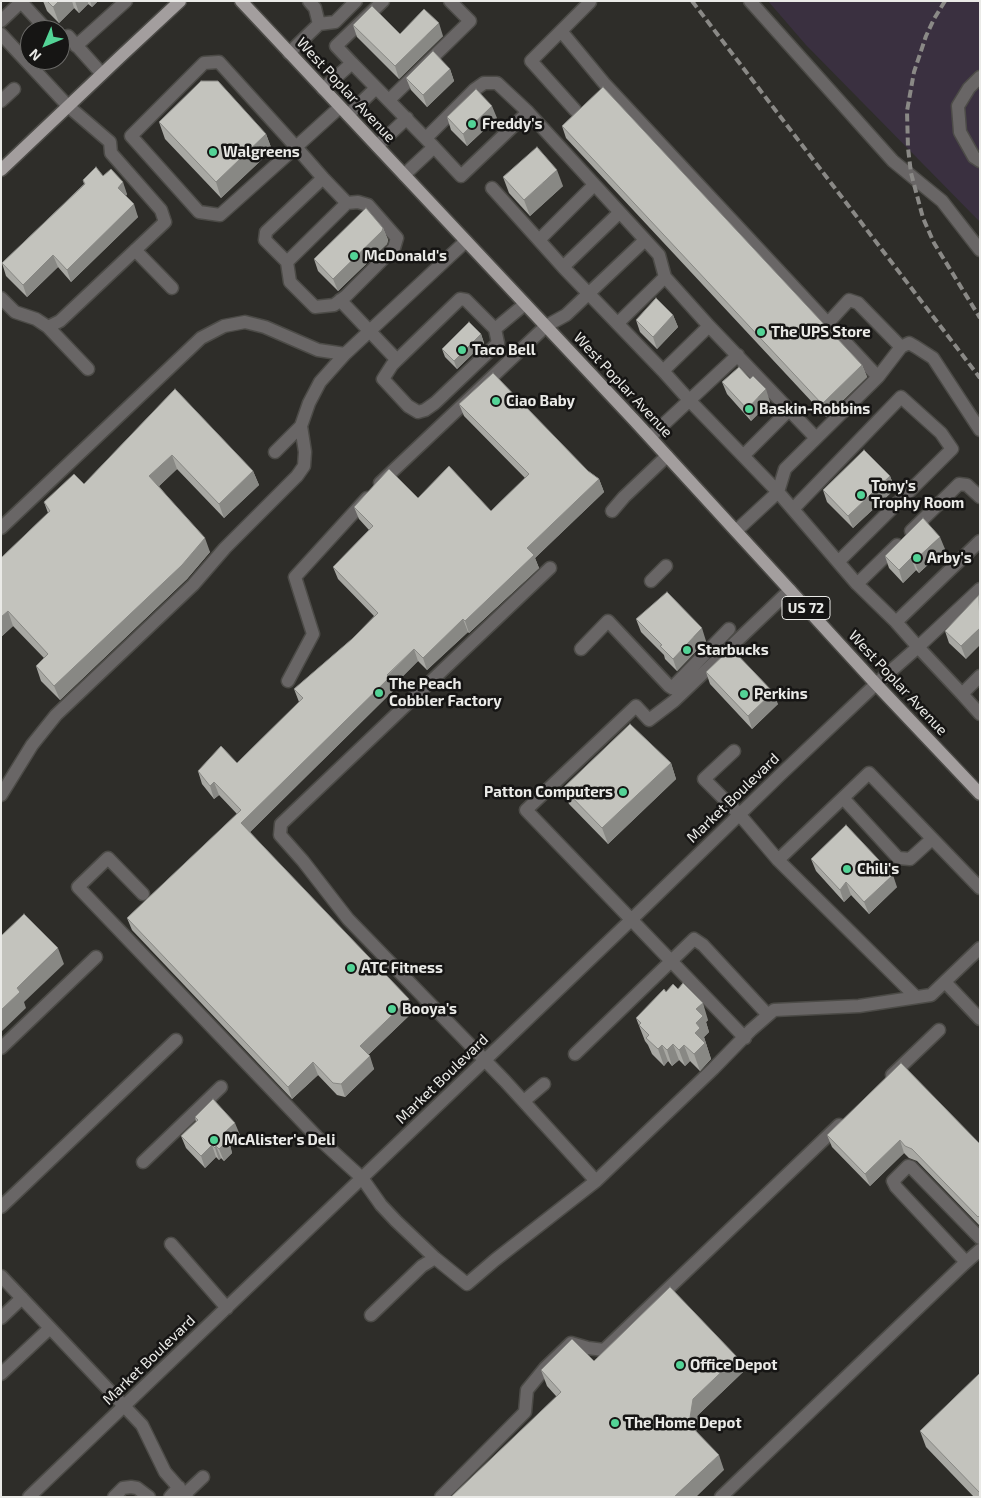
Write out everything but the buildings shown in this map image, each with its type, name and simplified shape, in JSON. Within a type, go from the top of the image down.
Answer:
[{"type":"main road","points":[[1,170],[180,1]]},
{"type":"main road","name":"West Poplar Avenue","points":[[241,1],[650,437],[876,684],[980,794]]},
{"type":"street","points":[[76,46],[126,1]]},
{"type":"street","points":[[309,1],[315,8],[319,24]]},
{"type":"street","points":[[289,53],[319,24],[335,22],[356,1]]},
{"type":"street","points":[[383,1],[336,46],[461,176],[528,112]]},
{"type":"street","points":[[389,100],[470,21],[450,1]]},
{"type":"street","points":[[750,1],[892,161],[942,201],[980,250]]},
{"type":"street","points":[[1,21],[21,2],[37,20]]},
{"type":"street","points":[[574,110],[531,61],[590,2]]},
{"type":"street","points":[[561,31],[604,83],[878,376]]},
{"type":"street","points":[[1,34],[68,106],[110,142],[112,153],[161,210],[165,222],[60,321],[48,327]]},
{"type":"street","points":[[70,38],[102,74]]},
{"type":"street","points":[[110,142],[131,136],[204,63],[219,62],[323,178],[348,203]]},
{"type":"street","points":[[323,89],[352,63]]},
{"type":"street","points":[[980,77],[969,88],[958,106],[960,132],[974,157],[980,161]]},
{"type":"street","points":[[404,175],[474,90],[484,82],[497,83],[528,112],[659,255],[666,277],[709,326],[816,438]]},
{"type":"street","points":[[131,136],[198,212],[220,215],[296,147],[376,88]]},
{"type":"street","points":[[1,101],[14,89]]},
{"type":"street","points":[[377,146],[407,118]]},
{"type":"street","points":[[287,262],[348,203],[358,202],[368,206],[397,238],[394,248],[346,296],[334,305],[316,307],[290,282],[287,262],[265,240],[266,232],[323,178]]},
{"type":"street","points":[[539,240],[594,185]]},
{"type":"street","points":[[492,188],[690,401],[778,492],[857,584],[896,622],[980,714]]},
{"type":"street","points":[[563,266],[619,212]]},
{"type":"street","points":[[288,681],[313,634],[295,577],[387,476],[505,367],[546,326],[566,315],[588,292],[645,240]]},
{"type":"street","points":[[275,452],[301,426],[320,382],[345,354],[466,241]]},
{"type":"street","points":[[135,250],[172,288]]},
{"type":"street","points":[[618,323],[666,277]]},
{"type":"street","points":[[1,298],[15,312],[36,319],[48,327],[88,370]]},
{"type":"street","points":[[460,299],[466,300],[495,329],[498,343],[435,403],[425,410],[418,412],[408,406],[383,379],[397,360],[460,299]]},
{"type":"street","points":[[340,300],[397,360]]},
{"type":"street","points":[[828,323],[850,300],[858,303],[901,347]]},
{"type":"street","points":[[495,329],[525,304]]},
{"type":"street","points":[[1,528],[201,338],[224,326],[245,322],[265,327],[318,350],[345,354]]},
{"type":"street","points":[[663,371],[709,326]]},
{"type":"street","points":[[736,531],[778,492],[785,469],[878,376],[901,347],[909,343],[933,358],[980,430]]},
{"type":"street","points":[[650,437],[738,355]]},
{"type":"street","points":[[793,510],[901,397],[941,433],[952,449],[838,562]]},
{"type":"street","points":[[743,456],[789,410]]},
{"type":"street","points":[[1,795],[32,745],[56,715],[193,585],[224,548],[297,476],[304,466],[305,452],[301,426]]},
{"type":"street","points":[[612,511],[667,456]]},
{"type":"street","points":[[857,584],[959,484],[967,485],[980,497]]},
{"type":"street","points":[[896,622],[980,541]]},
{"type":"street","points":[[651,581],[666,566]]},
{"type":"street","points":[[550,568],[281,824],[280,835],[348,919],[524,1101],[596,1181]]},
{"type":"street","name":"Market Boulevard","points":[[29,1497],[631,920],[739,814],[876,684],[980,589]]},
{"type":"street","points":[[745,1038],[526,810],[636,706],[649,720],[674,701],[790,590]]},
{"type":"street","points":[[581,649],[608,621],[672,688],[729,630]]},
{"type":"street","points":[[962,694],[980,676]]},
{"type":"street","points":[[734,751],[704,780],[739,814],[778,860],[916,997]]},
{"type":"street","points":[[778,860],[870,773],[980,888]]},
{"type":"street","points":[[843,798],[898,858],[910,859],[932,838]]},
{"type":"street","points":[[143,894],[108,858],[78,887],[316,1137],[362,1178],[381,1205],[396,1221],[435,1258],[468,1284],[495,1260],[596,1181],[774,1010],[858,1006],[931,995],[980,948]]},
{"type":"street","points":[[575,1054],[694,939],[703,945],[768,1015]]},
{"type":"street","points":[[1,1048],[96,957]]},
{"type":"street","points":[[945,982],[978,1012]]},
{"type":"street","points":[[885,1082],[939,1030]]},
{"type":"street","points":[[1,1207],[176,1040]]},
{"type":"street","points":[[524,1101],[544,1084]]},
{"type":"street","points":[[143,1162],[221,1087]]},
{"type":"street","points":[[441,1497],[525,1412],[527,1390],[545,1368],[571,1343],[604,1350],[846,1118]]},
{"type":"street","points":[[966,1262],[896,1187],[894,1181],[908,1166],[911,1167],[980,1238]]},
{"type":"street","points":[[171,1244],[227,1308]]},
{"type":"street","points":[[722,1497],[980,1250]]},
{"type":"street","points":[[371,1315],[422,1266],[435,1258]]},
{"type":"street","points":[[1,1276],[142,1424],[165,1472],[184,1493]]},
{"type":"street","points":[[1,1318],[22,1298]]},
{"type":"street","points":[[1,1374],[50,1328]]},
{"type":"street","points":[[170,1497],[184,1493],[203,1477]]},
{"type":"street","points":[[114,1497],[122,1488],[130,1487],[137,1488],[150,1497]]},
{"type":"shaded area","points":[[768,1],[980,1],[980,222],[806,45]]},
{"type":"railway","points":[[692,1],[980,378]]},
{"type":"railway","points":[[945,1],[926,36],[914,72],[907,111],[908,148],[911,173],[923,218],[934,243],[980,318]]},
{"type":"place","name":"Freddy's","points":[[472,124]]},
{"type":"place","name":"Walgreens","points":[[213,152]]},
{"type":"place","name":"McDonald's","points":[[354,256]]},
{"type":"place","name":"The UPS Store","points":[[761,332]]},
{"type":"place","name":"Taco Bell","points":[[462,350]]},
{"type":"place","name":"Ciao Baby","points":[[496,401]]},
{"type":"place","name":"Baskin-Robbins","points":[[749,409]]},
{"type":"place","name":"Tony's Trophy Room","points":[[861,495]]},
{"type":"place","name":"Arby's","points":[[917,558]]},
{"type":"place","name":"Starbucks","points":[[687,650]]},
{"type":"place","name":"The Peach Cobbler Factory","points":[[379,693]]},
{"type":"place","name":"Perkins","points":[[744,694]]},
{"type":"place","name":"Patton Computers","points":[[623,792]]},
{"type":"place","name":"Chili's","points":[[847,869]]},
{"type":"place","name":"ATC Fitness","points":[[351,968]]},
{"type":"place","name":"Booya's","points":[[392,1009]]},
{"type":"place","name":"McAlister's Deli","points":[[214,1140]]},
{"type":"place","name":"Office Depot","points":[[680,1365]]},
{"type":"place","name":"The Home Depot","points":[[615,1423]]}]
